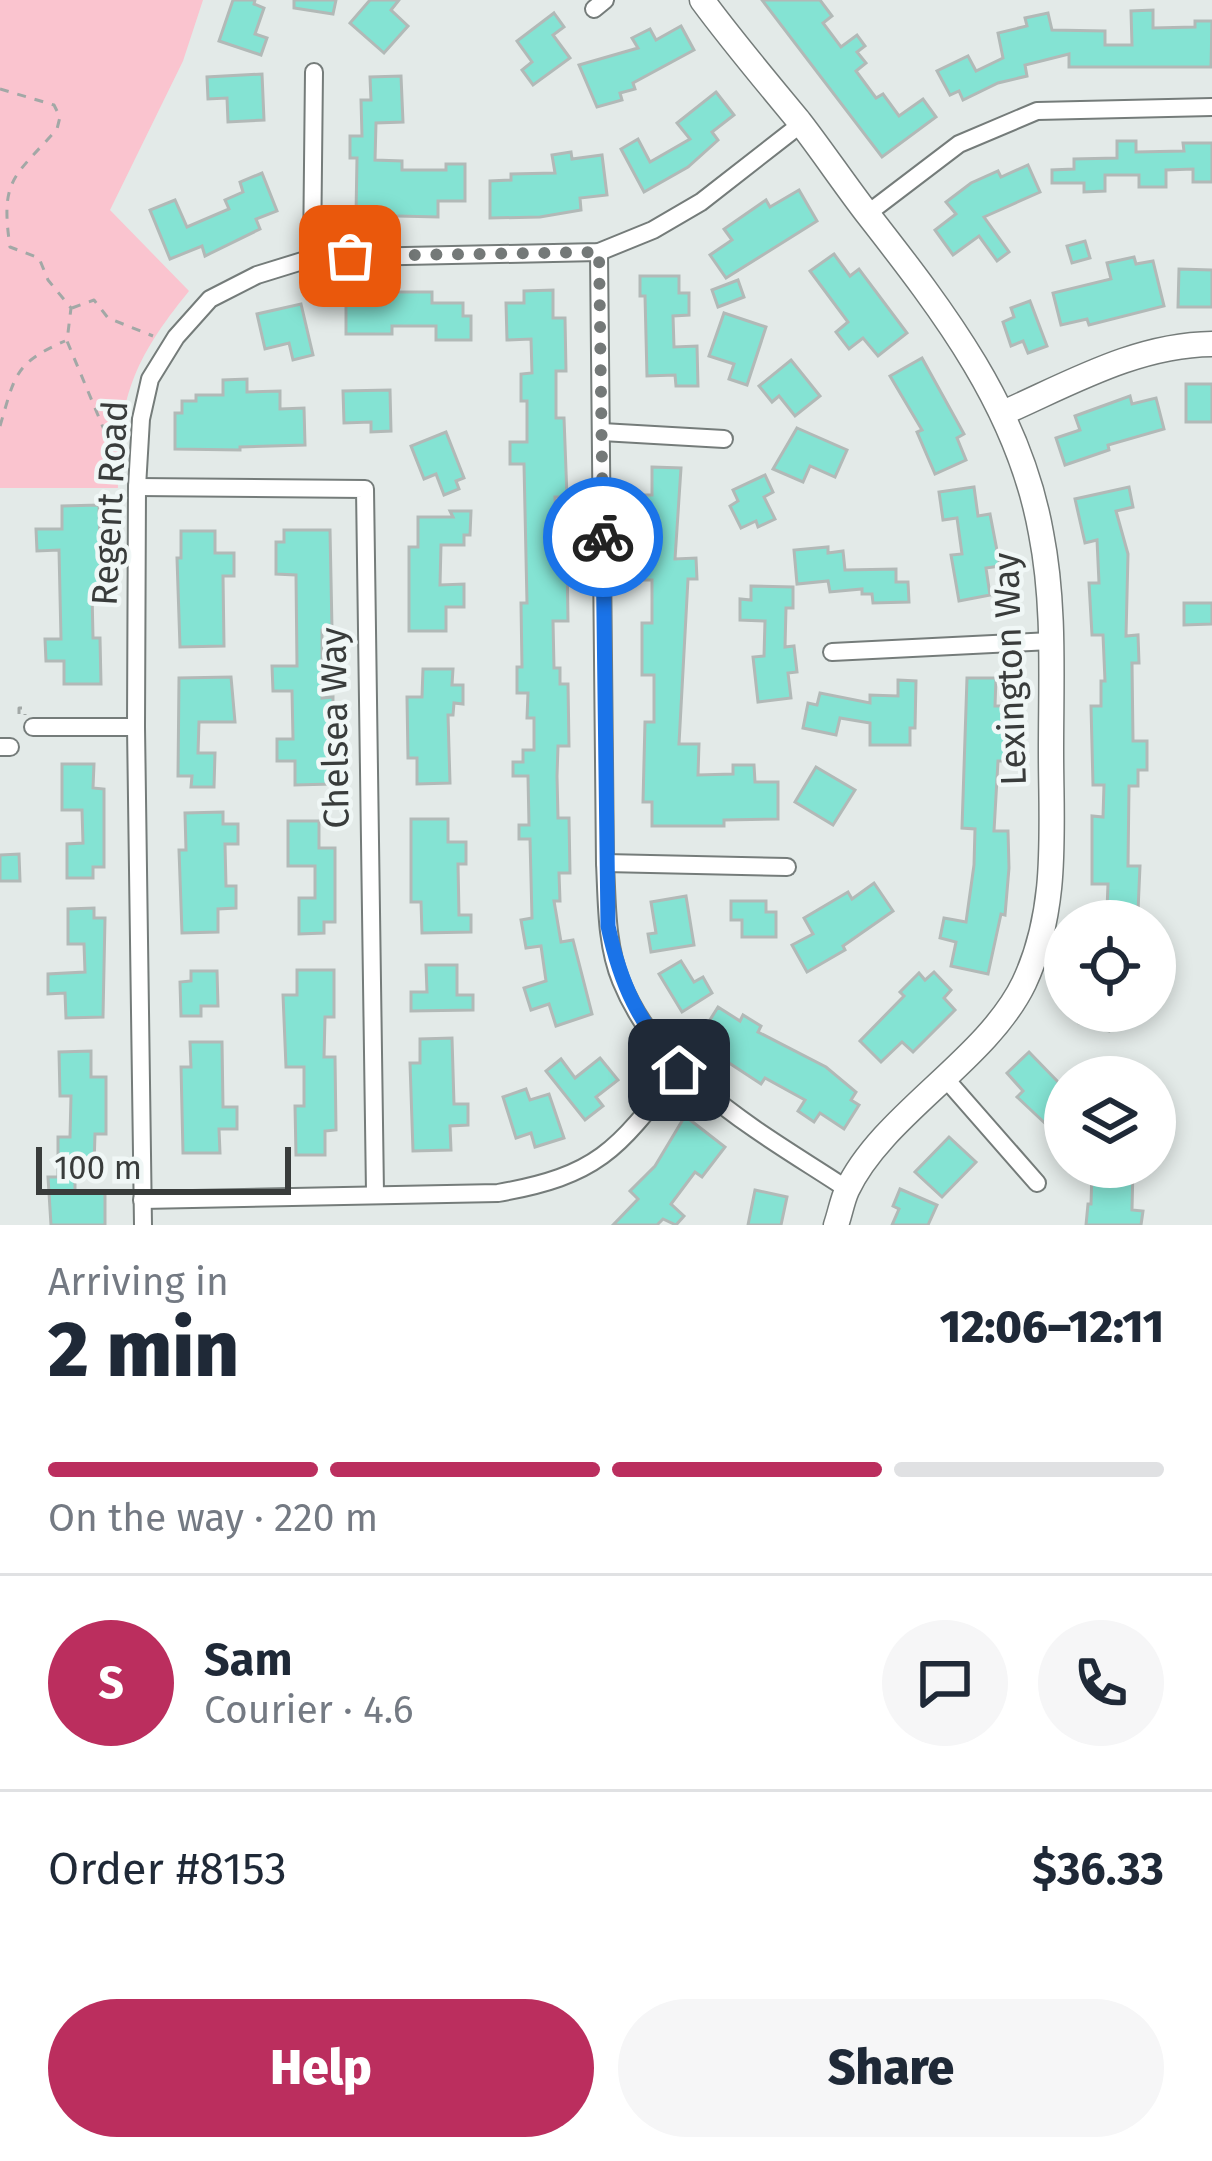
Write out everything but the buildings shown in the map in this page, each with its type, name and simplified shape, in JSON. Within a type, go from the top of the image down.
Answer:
[{"type":"street","name":"Lexington Way","points":[[702,0],[939,306],[1003,412],[1041,532],[1051,641],[1051,890],[1043,933],[1010,1004],[880,1144],[847,1189],[836,1225]]},
{"type":"street","points":[[312,258],[314,72]]},
{"type":"street","points":[[867,214],[959,144],[1037,111],[1212,107]]},
{"type":"street","name":"Regent Road","points":[[143,1225],[137,487],[141,419],[150,379],[176,337],[210,299],[257,275],[312,258],[599,252],[653,230],[700,202],[801,124]]},
{"type":"street","points":[[599,252],[605,863],[608,926],[620,978],[645,1029],[679,1070],[847,1189]]},
{"type":"street","points":[[1003,412],[1137,353],[1212,344]]},
{"type":"street","points":[[602,432],[724,439]]},
{"type":"street","name":"Chelsea Way","points":[[137,487],[364,489],[375,1193]]},
{"type":"street","points":[[832,652],[1051,641]]},
{"type":"street","points":[[33,727],[136,727]]},
{"type":"street","points":[[605,863],[788,867]]},
{"type":"street","points":[[142,1200],[498,1193],[552,1183],[594,1164],[636,1126],[679,1070]]},
{"type":"street","points":[[945,1078],[1037,1183]]},
{"type":"path","points":[[0,89],[54,105],[60,118],[57,129],[4,187],[1,213],[10,248],[39,258],[48,280],[71,308],[67,340],[105,432],[121,440]]},
{"type":"path","points":[[71,308],[94,300],[108,318],[153,336]]},
{"type":"path","points":[[0,426],[11,382],[21,367],[33,355],[67,340]]},
{"type":"shaded area","points":[[0,0],[203,0],[183,61],[110,210],[189,291],[154,338],[132,382],[121,429],[118,488],[0,488]]},
{"type":"way so far","points":[[350,256],[599,252],[603,537]]},
{"type":"route","points":[[603,537],[608,926],[620,978],[645,1029],[679,1070]]}]
